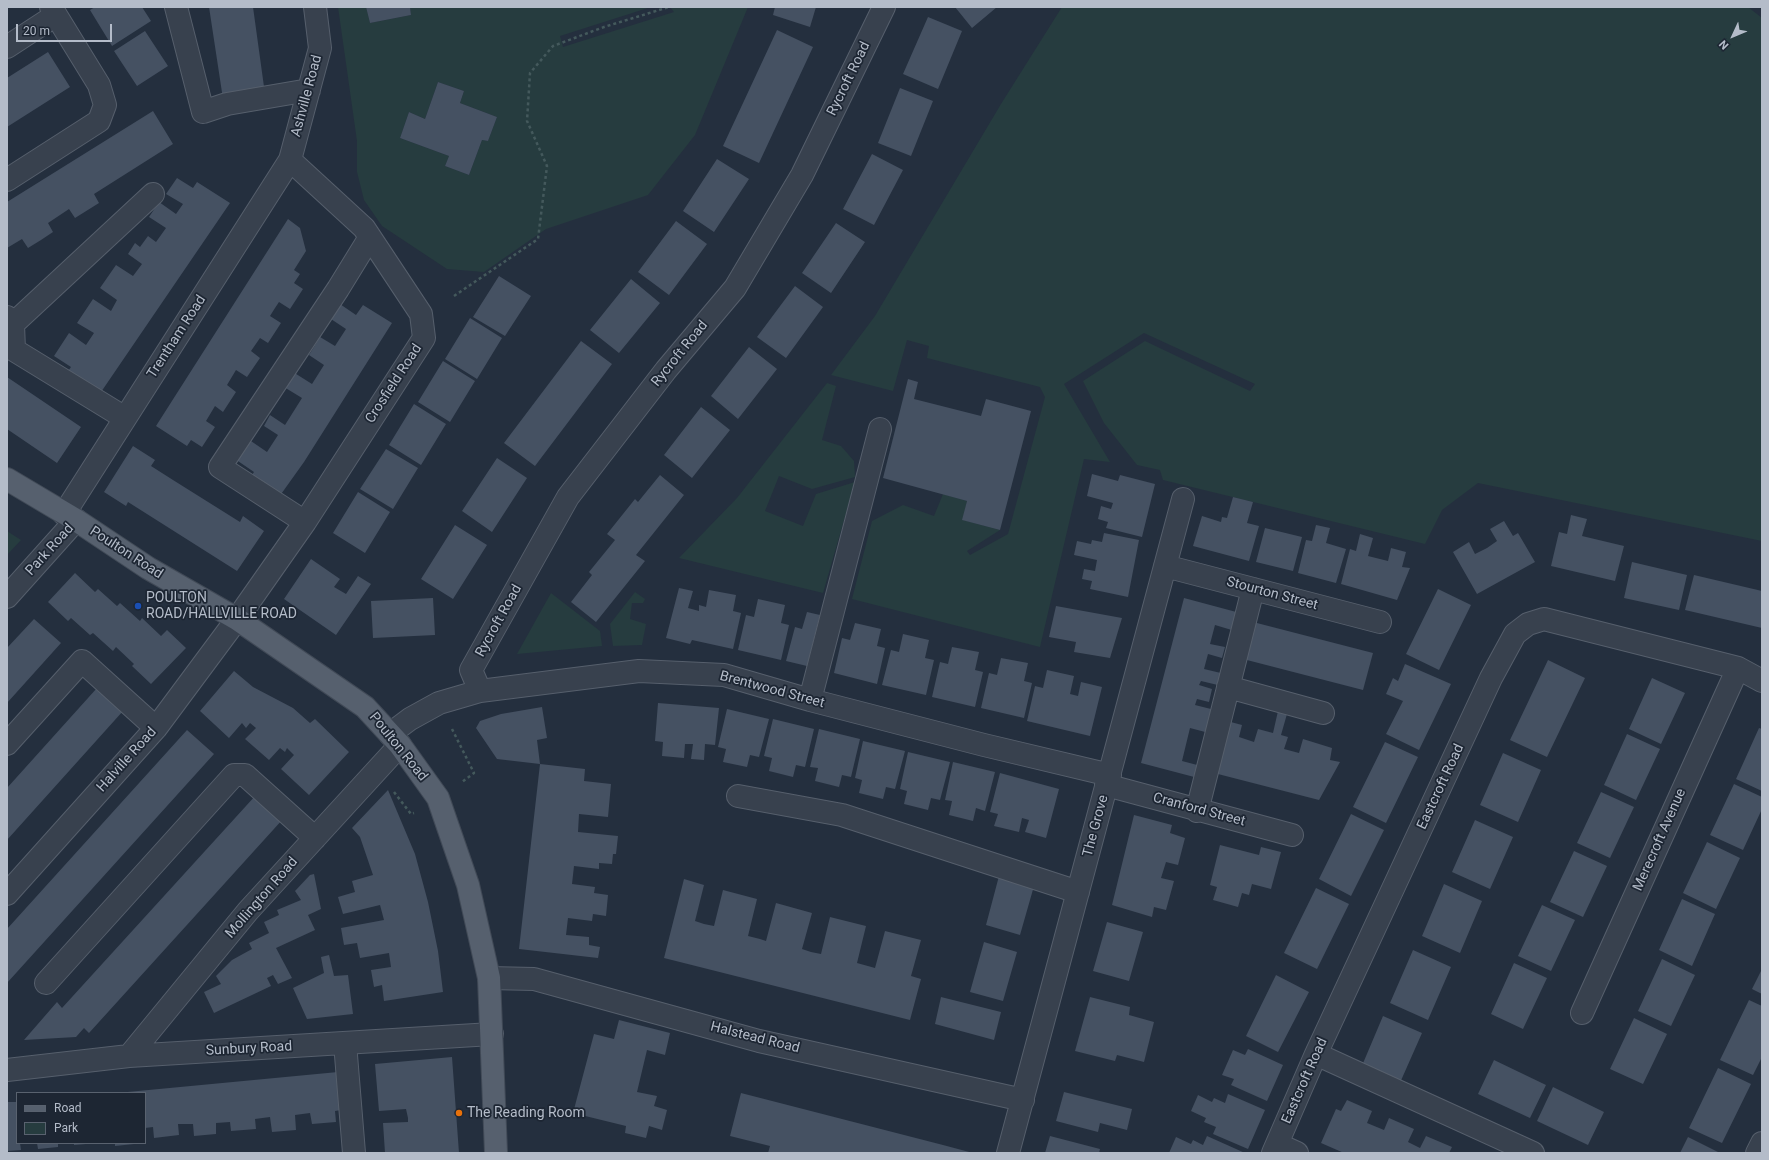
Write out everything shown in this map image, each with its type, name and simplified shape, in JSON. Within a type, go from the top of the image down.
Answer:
[{"type":"main road","name":"Poulton Road","points":[[7,479],[70,517],[148,568],[237,619],[365,707],[395,740],[438,798],[468,885],[488,978],[492,1034],[496,1153]]},
{"type":"street","points":[[176,7],[203,112],[227,104],[309,90]]},
{"type":"street","name":"Ashville Road","points":[[290,160],[320,48],[315,7]]},
{"type":"street","name":"Rycroft Road","points":[[480,691],[471,670],[568,497],[666,370],[735,288],[802,175],[884,7]]},
{"type":"street","points":[[7,47],[54,11],[100,85],[105,105],[99,121],[7,180]]},
{"type":"street","name":"Crosfield Road","points":[[237,619],[305,522],[424,338],[421,314],[364,228],[290,160]]},
{"type":"street","name":"Trentham Road","points":[[70,517],[125,418],[290,160]]},
{"type":"street","points":[[125,418],[14,350],[10,320],[153,194]]},
{"type":"street","points":[[305,522],[220,467],[370,237]]},
{"type":"street","points":[[810,700],[880,429]]},
{"type":"street","name":"The Grove","points":[[1008,1153],[1183,499]]},
{"type":"street","name":"Park Road","points":[[7,597],[70,517]]},
{"type":"street","name":"Stourton Street","points":[[1165,566],[1380,622]]},
{"type":"street","points":[[1197,811],[1253,589]]},
{"type":"street","name":"Halville Road","points":[[7,894],[156,728],[237,619]]},
{"type":"street","name":"Eastcroft Road","points":[[1275,1148],[1316,1054],[1491,678],[1515,634],[1528,624],[1544,619],[1738,668],[1762,681]]},
{"type":"street","points":[[7,744],[82,661],[156,728]]},
{"type":"street","name":"Merecroft Avenue","points":[[1582,1013],[1738,668]]},
{"type":"street","name":"Brentwood Street","points":[[395,740],[410,719],[439,703],[480,691],[640,671],[724,675],[810,700],[984,745],[1108,780]]},
{"type":"street","points":[[1228,687],[1324,712]]},
{"type":"street","name":"Mollington Road","points":[[129,1056],[248,911],[315,838],[395,740]]},
{"type":"street","points":[[46,984],[234,775],[245,775],[315,838]]},
{"type":"street","name":"Cranford Street","points":[[1108,780],[1197,811],[1292,835]]},
{"type":"street","points":[[738,796],[842,815],[1078,892]]},
{"type":"street","name":"Halstead Road","points":[[488,978],[534,979],[759,1041],[1023,1100]]},
{"type":"street","name":"Sunbury Road","points":[[7,1070],[129,1056],[492,1034]]},
{"type":"street","points":[[345,1043],[354,1153]]},
{"type":"street","points":[[1316,1054],[1533,1153]]},
{"type":"street","points":[[1757,1153],[1762,1143]]},
{"type":"street","points":[[1275,1148],[1297,1153]]},
{"type":"path","points":[[454,296],[538,239],[547,166],[527,121],[530,73],[553,46],[604,27],[669,7]]},
{"type":"green space","points":[[338,7],[366,7],[370,23],[411,15],[410,7],[651,7],[560,36],[563,47],[674,12],[670,7],[748,7],[695,135],[648,195],[546,229],[484,272],[447,269],[382,226],[364,200],[357,172],[357,141]],"holes":[[[438,82],[464,91],[460,103],[497,117],[488,141],[482,140],[469,175],[445,166],[449,156],[400,138],[409,112],[425,119]]]},
{"type":"green space","points":[[1062,7],[1748,7],[1762,18],[1762,541],[1478,483],[1442,510],[1425,544],[1163,480],[1160,470],[1137,465],[1104,423],[1083,381],[1145,341],[1250,391],[1255,384],[1144,333],[1064,384],[1110,462],[1084,459],[1040,647],[852,599],[872,521],[903,505],[934,516],[943,494],[967,501],[963,520],[1000,530],[967,551],[970,555],[1008,534],[1045,397],[1040,387],[927,358],[929,346],[907,340],[893,391],[831,375],[875,316],[1001,104]]},
{"type":"green space","points":[[827,383],[836,386],[822,440],[841,446],[854,461],[855,477],[812,489],[779,476],[765,511],[803,526],[816,494],[855,482],[823,593],[679,558],[737,498]]},
{"type":"green space","points":[[7,531],[21,540],[7,555]]},
{"type":"green space","points":[[635,592],[645,599],[643,603],[632,603],[630,619],[646,624],[642,645],[613,646],[610,624]]},
{"type":"green space","points":[[551,593],[600,631],[602,646],[517,654]]},
{"type":"building","points":[[95,7],[142,7],[151,21],[112,46],[90,10]]},
{"type":"building","points":[[209,7],[253,7],[265,94],[223,99]]},
{"type":"building","points":[[366,7],[410,7],[411,15],[370,23]]},
{"type":"building","points":[[775,7],[816,7],[810,27],[773,15]]},
{"type":"building","points":[[955,7],[997,7],[972,28]]},
{"type":"building","points":[[928,17],[962,31],[938,89],[903,74]]},
{"type":"building","points":[[777,30],[813,47],[759,163],[723,146]]},
{"type":"building","points":[[145,31],[168,66],[137,86],[114,51]]},
{"type":"building","points":[[48,52],[70,87],[7,127],[7,78]]},
{"type":"building","points":[[438,82],[464,91],[460,103],[497,117],[488,141],[482,140],[469,175],[445,166],[449,156],[400,138],[409,112],[425,119]]},
{"type":"building","points":[[900,88],[933,101],[911,156],[878,143]]},
{"type":"building","points":[[153,111],[173,144],[94,194],[99,203],[75,218],[69,209],[48,223],[53,232],[41,240],[28,248],[22,239],[7,248],[7,202]]},
{"type":"building","points":[[872,154],[903,170],[874,225],[843,209]]},
{"type":"building","points":[[717,159],[749,179],[714,232],[683,211]]},
{"type":"building","points":[[177,178],[193,188],[197,182],[230,203],[99,395],[66,374],[71,367],[54,356],[69,333],[86,345],[94,333],[77,323],[93,299],[111,311],[117,300],[100,288],[116,265],[133,276],[142,264],[128,254],[135,243],[140,247],[148,236],[156,242],[166,228],[149,217],[159,202],[176,214],[183,204],[166,194]]},
{"type":"building","points":[[288,219],[300,228],[306,251],[294,270],[300,274],[294,283],[303,289],[290,309],[279,302],[275,308],[270,316],[281,323],[268,343],[260,338],[251,351],[260,358],[247,377],[236,370],[227,385],[236,392],[223,412],[215,406],[206,421],[215,427],[202,447],[191,440],[187,446],[156,426]]},
{"type":"building","points":[[676,221],[707,244],[669,295],[638,272]]},
{"type":"building","points":[[836,223],[865,242],[831,293],[802,273]]},
{"type":"building","points":[[499,276],[531,296],[505,336],[473,317]]},
{"type":"building","points":[[631,279],[660,303],[619,353],[590,330]]},
{"type":"building","points":[[795,286],[823,307],[786,358],[757,337]]},
{"type":"building","points":[[337,302],[356,315],[363,305],[392,323],[304,462],[279,497],[250,478],[254,472],[235,459],[248,439],[267,452],[278,435],[264,426],[270,415],[285,425],[302,398],[284,387],[293,372],[312,384],[324,365],[309,355],[320,337],[335,346],[346,329],[328,317]]},
{"type":"building","points":[[470,318],[502,338],[477,379],[445,359]]},
{"type":"building","points":[[581,341],[612,364],[535,466],[504,443]]},
{"type":"building","points":[[749,347],[777,369],[738,419],[711,396]]},
{"type":"building","points":[[443,361],[475,381],[450,422],[418,402]]},
{"type":"building","points":[[7,377],[81,427],[57,463],[7,429]]},
{"type":"building","points":[[908,379],[918,382],[914,399],[981,416],[986,399],[1031,411],[1000,530],[962,520],[967,501],[883,478]]},
{"type":"building","points":[[414,404],[446,424],[421,465],[389,445]]},
{"type":"building","points":[[701,407],[730,430],[692,478],[664,455]]},
{"type":"building","points":[[133,446],[155,460],[151,466],[240,522],[243,516],[264,531],[237,571],[128,502],[126,506],[104,492]]},
{"type":"building","points":[[386,449],[418,468],[393,509],[360,489]]},
{"type":"building","points":[[497,458],[527,478],[492,532],[462,511]]},
{"type":"building","points":[[1092,474],[1118,481],[1120,475],[1155,484],[1142,537],[1106,528],[1108,522],[1098,519],[1101,506],[1111,509],[1113,503],[1087,496]]},
{"type":"building","points":[[660,475],[684,495],[636,555],[645,561],[596,622],[571,602],[592,575],[589,572],[615,540],[607,534],[635,499],[638,502]]},
{"type":"building","points":[[358,492],[390,512],[365,553],[333,533]]},
{"type":"building","points":[[1233,497],[1253,502],[1247,523],[1259,526],[1249,561],[1193,546],[1202,516],[1221,522],[1222,517],[1227,518]]},
{"type":"building","points":[[1571,515],[1587,519],[1582,536],[1624,546],[1615,581],[1551,566],[1559,532],[1567,534]]},
{"type":"building","points":[[1504,521],[1513,536],[1518,533],[1535,562],[1477,594],[1453,552],[1469,542],[1475,554],[1487,548],[1497,541],[1490,529]]},
{"type":"building","points":[[455,525],[487,545],[453,599],[421,579]]},
{"type":"building","points":[[1316,525],[1330,528],[1326,543],[1346,549],[1336,583],[1298,573],[1306,540],[1312,541]]},
{"type":"building","points":[[1265,528],[1302,537],[1293,571],[1256,562]]},
{"type":"building","points":[[1104,533],[1139,540],[1128,597],[1090,589],[1092,581],[1082,579],[1084,569],[1095,571],[1097,560],[1074,555],[1077,541],[1091,544],[1092,540],[1102,542]]},
{"type":"building","points":[[1360,534],[1373,538],[1368,556],[1388,561],[1391,548],[1406,552],[1402,567],[1410,568],[1397,600],[1341,584],[1350,549],[1356,551]]},
{"type":"building","points":[[311,559],[340,579],[334,587],[346,594],[358,576],[371,584],[336,635],[284,599]]},
{"type":"building","points":[[1632,562],[1687,575],[1679,610],[1624,598]]},
{"type":"building","points":[[75,573],[95,592],[98,589],[117,606],[120,603],[140,621],[142,618],[161,636],[167,630],[186,648],[151,684],[132,666],[134,664],[116,647],[113,651],[93,633],[90,635],[71,618],[68,621],[48,602]]},
{"type":"building","points":[[1694,575],[1762,591],[1762,628],[1685,610]]},
{"type":"building","points":[[679,588],[693,591],[688,608],[699,611],[699,605],[706,607],[709,590],[736,595],[733,611],[741,613],[733,649],[692,640],[690,644],[666,638]]},
{"type":"building","points":[[1438,589],[1471,605],[1439,670],[1406,654]]},
{"type":"building","points":[[433,598],[435,635],[373,638],[371,601]]},
{"type":"building","points":[[1184,598],[1240,613],[1235,631],[1215,625],[1210,644],[1225,647],[1222,658],[1208,654],[1204,669],[1225,674],[1222,686],[1201,681],[1199,685],[1212,689],[1209,702],[1197,699],[1195,705],[1215,710],[1209,733],[1190,728],[1182,761],[1201,766],[1198,778],[1141,763]]},
{"type":"building","points":[[758,599],[785,605],[781,623],[789,625],[781,660],[738,650],[746,615],[754,617]]},
{"type":"building","points":[[1056,606],[1122,618],[1110,658],[1074,652],[1076,642],[1049,637]]},
{"type":"building","points":[[807,612],[820,615],[807,666],[786,661],[795,627],[802,629]]},
{"type":"building","points":[[34,619],[61,643],[7,703],[7,648]]},
{"type":"building","points":[[1253,622],[1373,653],[1363,690],[1243,659]]},
{"type":"building","points":[[855,623],[881,629],[877,646],[885,648],[877,684],[834,673],[842,638],[850,640]]},
{"type":"building","points":[[903,634],[929,640],[925,658],[934,660],[926,695],[882,685],[891,650],[899,652]]},
{"type":"building","points":[[952,647],[979,652],[975,670],[983,672],[975,707],[932,697],[940,662],[948,664]]},
{"type":"building","points":[[1001,658],[1028,663],[1024,681],[1032,683],[1024,718],[981,708],[989,673],[997,675]]},
{"type":"building","points":[[1548,660],[1585,678],[1547,757],[1510,740]]},
{"type":"building","points":[[1405,664],[1451,684],[1419,750],[1386,734],[1403,701],[1386,694],[1393,678],[1398,681]]},
{"type":"building","points":[[1047,670],[1074,676],[1070,694],[1078,696],[1081,682],[1102,687],[1090,736],[1027,721],[1035,686],[1043,688]]},
{"type":"building","points":[[234,671],[253,687],[293,708],[310,723],[315,719],[349,752],[309,795],[281,769],[294,755],[287,748],[285,752],[280,748],[269,760],[245,739],[256,728],[250,723],[246,728],[242,723],[229,738],[200,711]]},
{"type":"building","points":[[1652,678],[1685,693],[1661,744],[1629,729]]},
{"type":"building","points":[[97,688],[123,711],[7,840],[7,788]]},
{"type":"building","points":[[658,703],[719,708],[715,745],[705,744],[704,760],[691,759],[693,744],[685,744],[684,758],[662,756],[663,742],[655,741]]},
{"type":"building","points":[[542,707],[547,738],[537,740],[540,764],[497,759],[476,728],[480,721],[501,714]]},
{"type":"building","points":[[727,709],[769,719],[759,757],[750,755],[747,767],[723,762],[726,749],[718,747]]},
{"type":"building","points":[[1278,711],[1287,714],[1281,735],[1288,737],[1284,749],[1299,753],[1303,739],[1332,748],[1330,760],[1340,762],[1319,800],[1214,773],[1227,721],[1242,725],[1239,737],[1254,742],[1258,729],[1273,733]]},
{"type":"building","points":[[773,719],[814,729],[805,767],[796,765],[793,777],[769,771],[772,758],[764,756]]},
{"type":"building","points":[[1759,728],[1762,729],[1762,791],[1736,779]]},
{"type":"building","points":[[819,729],[860,739],[851,777],[842,775],[839,787],[815,781],[818,768],[810,767]]},
{"type":"building","points":[[187,730],[214,754],[7,983],[7,929]]},
{"type":"building","points":[[1627,734],[1660,749],[1636,800],[1604,785]]},
{"type":"building","points":[[863,741],[905,751],[895,789],[886,787],[883,799],[859,793],[862,780],[855,778]]},
{"type":"building","points":[[1385,742],[1418,757],[1386,823],[1353,807]]},
{"type":"building","points":[[908,752],[950,762],[940,800],[931,798],[928,810],[904,804],[907,791],[900,789]]},
{"type":"building","points":[[1503,753],[1541,770],[1518,822],[1480,805]]},
{"type":"building","points":[[953,762],[995,772],[985,811],[976,808],[973,821],[949,815],[952,801],[945,800]]},
{"type":"building","points":[[540,764],[585,769],[584,781],[611,784],[608,817],[579,814],[578,832],[618,836],[616,854],[613,854],[612,864],[599,863],[599,869],[574,866],[572,884],[595,887],[594,893],[608,895],[606,916],[593,914],[592,921],[568,918],[566,935],[589,937],[589,945],[600,947],[598,958],[519,949]]},
{"type":"building","points":[[1000,773],[1059,789],[1046,838],[1025,832],[1029,820],[1022,818],[1019,832],[994,826],[998,814],[990,812]]},
{"type":"building","points":[[1734,784],[1762,797],[1762,809],[1743,850],[1710,835]]},
{"type":"building","points":[[388,790],[415,854],[428,902],[438,951],[443,992],[384,1001],[382,985],[374,987],[371,970],[391,967],[389,953],[360,958],[357,943],[344,945],[341,928],[384,920],[380,905],[343,914],[338,897],[355,892],[352,881],[373,875],[360,837],[352,828]]},
{"type":"building","points":[[1601,792],[1634,807],[1610,858],[1577,843]]},
{"type":"building","points":[[256,795],[283,819],[89,1033],[84,1028],[76,1037],[24,1040],[57,1002],[62,1008]]},
{"type":"building","points":[[1351,814],[1384,830],[1351,896],[1319,879]]},
{"type":"building","points":[[1134,815],[1172,825],[1170,833],[1185,838],[1178,865],[1166,862],[1161,878],[1174,881],[1166,910],[1154,907],[1152,917],[1112,905]]},
{"type":"building","points":[[1475,820],[1513,837],[1490,889],[1452,872]]},
{"type":"building","points":[[1707,842],[1740,858],[1716,909],[1683,893]]},
{"type":"building","points":[[1220,845],[1259,855],[1261,847],[1281,852],[1271,889],[1252,884],[1249,895],[1242,893],[1238,907],[1213,900],[1217,887],[1210,885]]},
{"type":"building","points":[[1574,851],[1607,866],[1583,917],[1550,902]]},
{"type":"building","points":[[314,874],[321,909],[308,915],[315,930],[276,948],[292,978],[278,984],[273,975],[267,978],[271,986],[214,1013],[204,992],[221,984],[216,976],[232,960],[252,949],[249,943],[269,933],[264,922],[279,915],[277,910],[301,900],[295,891],[310,875]]},
{"type":"building","points":[[999,876],[1034,886],[1020,935],[986,925]]},
{"type":"building","points":[[684,879],[704,885],[695,921],[704,924],[714,926],[723,890],[757,899],[748,936],[766,941],[776,903],[812,913],[802,949],[811,952],[821,954],[830,917],[866,926],[857,963],[875,968],[885,931],[921,940],[911,976],[921,979],[910,1020],[664,958]]},
{"type":"building","points":[[1444,884],[1482,901],[1460,953],[1422,936]]},
{"type":"building","points":[[1316,888],[1349,904],[1317,969],[1284,953]]},
{"type":"building","points":[[1682,899],[1715,914],[1692,966],[1659,950]]},
{"type":"building","points":[[1542,905],[1575,920],[1551,971],[1518,956]]},
{"type":"building","points":[[1107,922],[1143,932],[1129,981],[1093,971]]},
{"type":"building","points":[[984,942],[1017,952],[1003,1001],[970,992]]},
{"type":"building","points":[[1413,950],[1451,967],[1428,1020],[1390,1003]]},
{"type":"building","points":[[329,955],[334,976],[348,975],[353,1014],[307,1019],[293,988],[324,973],[321,957]]},
{"type":"building","points":[[1662,959],[1695,975],[1671,1026],[1638,1011]]},
{"type":"building","points":[[1514,963],[1547,978],[1523,1029],[1491,1014]]},
{"type":"building","points":[[1762,969],[1762,994],[1752,989]]},
{"type":"building","points":[[1276,975],[1309,992],[1278,1052],[1246,1036]]},
{"type":"building","points":[[941,997],[1001,1012],[994,1040],[935,1024]]},
{"type":"building","points":[[1090,997],[1130,1007],[1129,1015],[1154,1022],[1144,1062],[1117,1055],[1115,1061],[1075,1051]]},
{"type":"building","points":[[1749,1000],[1762,1006],[1762,1057],[1753,1075],[1720,1060]]},
{"type":"building","points":[[1383,1016],[1422,1033],[1399,1085],[1361,1068]]},
{"type":"building","points":[[1634,1018],[1667,1034],[1643,1084],[1610,1069]]},
{"type":"building","points":[[619,1020],[670,1033],[665,1055],[647,1050],[637,1092],[657,1096],[654,1106],[667,1110],[662,1130],[649,1126],[646,1138],[625,1133],[626,1126],[573,1113],[594,1034],[614,1039]]},
{"type":"building","points":[[1248,1049],[1283,1065],[1267,1101],[1231,1085],[1234,1079],[1222,1075],[1233,1050],[1245,1055]]},
{"type":"building","points":[[452,1057],[459,1153],[385,1153],[383,1123],[408,1122],[408,1118],[406,1109],[379,1111],[375,1064]]},
{"type":"building","points":[[1494,1060],[1546,1085],[1530,1118],[1478,1094]]},
{"type":"building","points":[[1718,1068],[1751,1084],[1722,1143],[1689,1128]]},
{"type":"building","points":[[338,1072],[341,1110],[335,1111],[336,1122],[312,1124],[310,1113],[295,1115],[296,1130],[272,1132],[270,1117],[255,1119],[256,1129],[231,1131],[230,1122],[216,1123],[216,1134],[194,1136],[193,1124],[178,1124],[179,1135],[154,1138],[153,1127],[146,1128],[146,1092],[128,1092]]},
{"type":"building","points":[[1553,1087],[1604,1112],[1588,1145],[1537,1121]]},
{"type":"building","points":[[1064,1092],[1132,1109],[1127,1130],[1100,1123],[1098,1132],[1056,1121]]},
{"type":"building","points":[[741,1093],[973,1153],[768,1153],[770,1146],[730,1136]]},
{"type":"building","points":[[1228,1094],[1265,1110],[1248,1149],[1213,1134],[1216,1127],[1204,1122],[1206,1118],[1191,1111],[1198,1095],[1212,1102],[1214,1098],[1225,1103]]},
{"type":"building","points":[[1347,1100],[1372,1111],[1367,1123],[1384,1130],[1389,1118],[1414,1129],[1408,1142],[1420,1148],[1426,1136],[1452,1147],[1449,1153],[1344,1153],[1321,1143],[1336,1109],[1341,1111]]},
{"type":"building","points":[[7,1102],[16,1102],[16,1144],[20,1144],[21,1150],[7,1151]]},
{"type":"building","points":[[1050,1136],[1100,1149],[1099,1153],[1045,1153]]},
{"type":"building","points":[[1207,1136],[1245,1153],[1169,1153],[1176,1137],[1191,1144],[1193,1140],[1203,1145]]},
{"type":"building","points":[[1688,1137],[1720,1153],[1680,1153]]},
{"type":"building","points":[[37,1144],[58,1144],[58,1147],[38,1149]]},
{"type":"building","points":[[115,1144],[134,1144],[115,1146]]},
{"type":"place","name":"POULTON ROAD/HALLVILLE ROAD","points":[[138,606]]},
{"type":"place","name":"The Reading Room","points":[[459,1113]]}]
